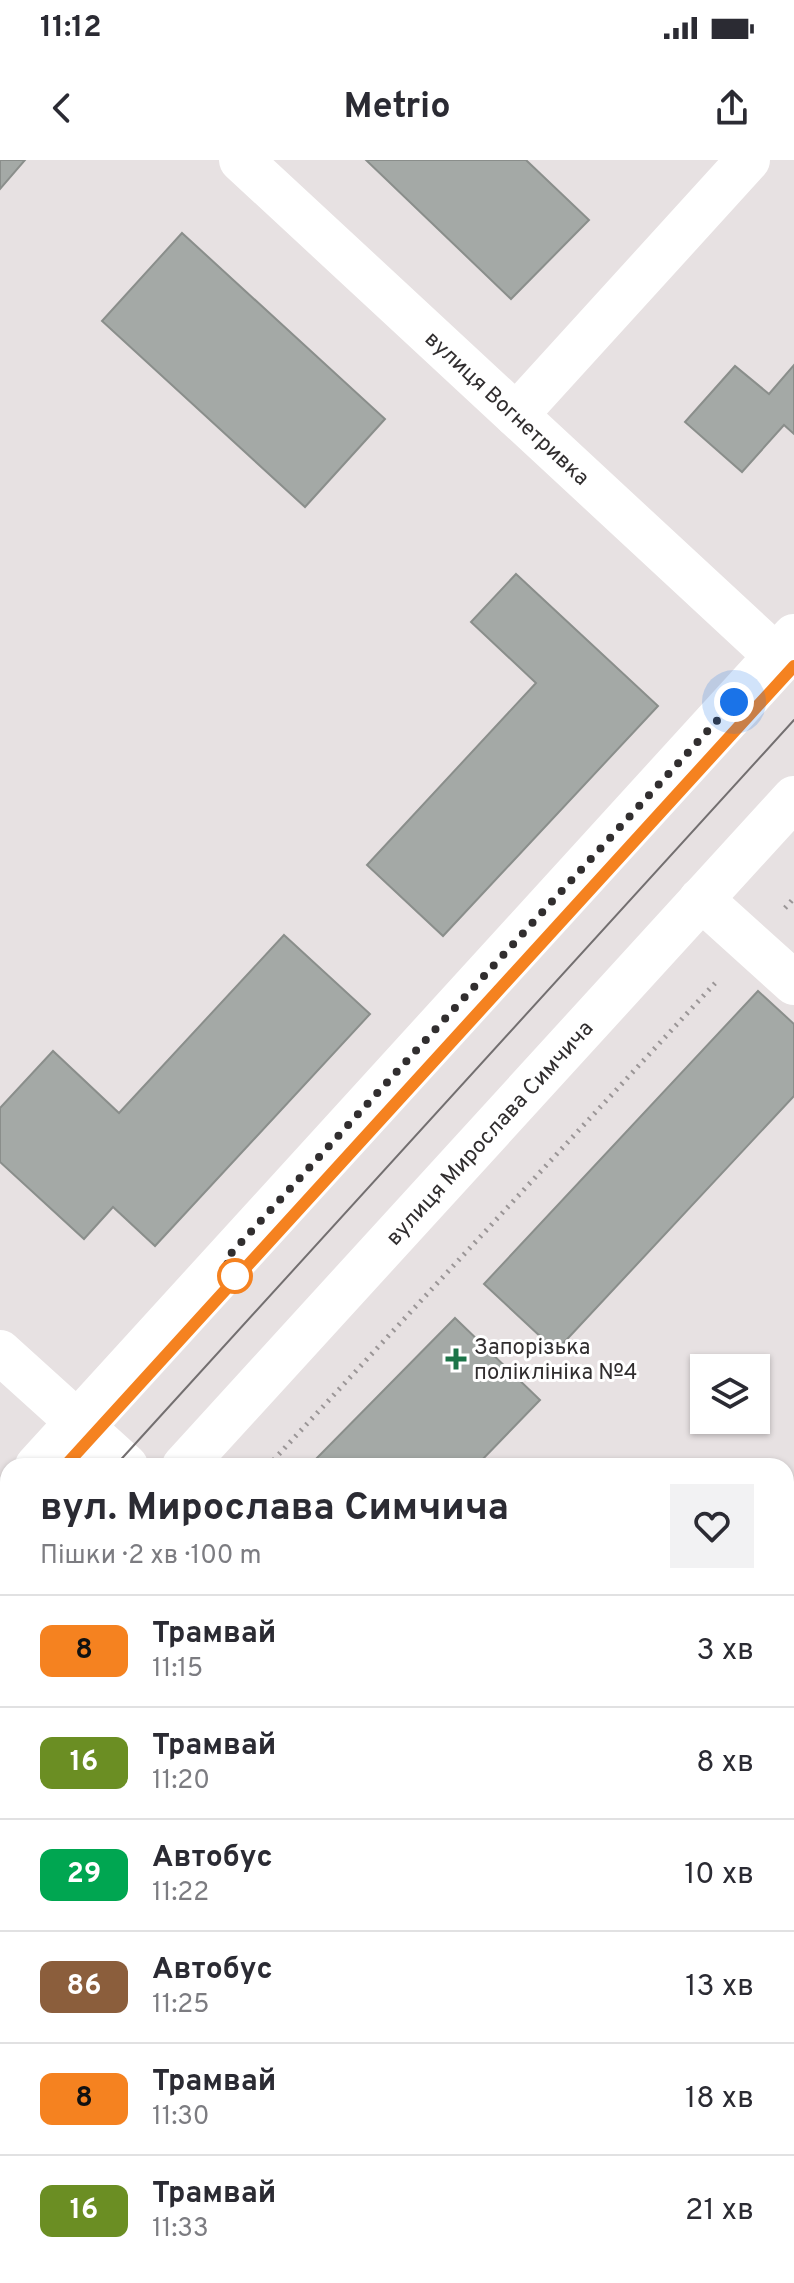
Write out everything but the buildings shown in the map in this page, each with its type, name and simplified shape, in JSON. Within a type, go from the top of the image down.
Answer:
[{"type":"street","name":"вулиця Вогнетривка","points":[[241,160],[516,415],[785,646]]},
{"type":"street","points":[[516,415],[748,160]]},
{"type":"street","points":[[44,1458],[785,646]]},
{"type":"street","name":"вулиця Мирослава Симчича","points":[[191,1458],[794,798]]},
{"type":"street","points":[[701,899],[794,983]]},
{"type":"street","points":[[0,1352],[117,1458]]},
{"type":"path","points":[[275,1458],[794,898]]},
{"type":"tram line","points":[[71,1458],[794,666]]},
{"type":"tram line","name":"8","points":[[72,1458],[794,666]]},
{"type":"tram line","points":[[122,1458],[794,720]]},
{"type":"place","name":"Запорізька поліклініка №4","points":[[456,1359]]},
{"type":"route","points":[[235,1276],[225,1260],[734,702]]}]
